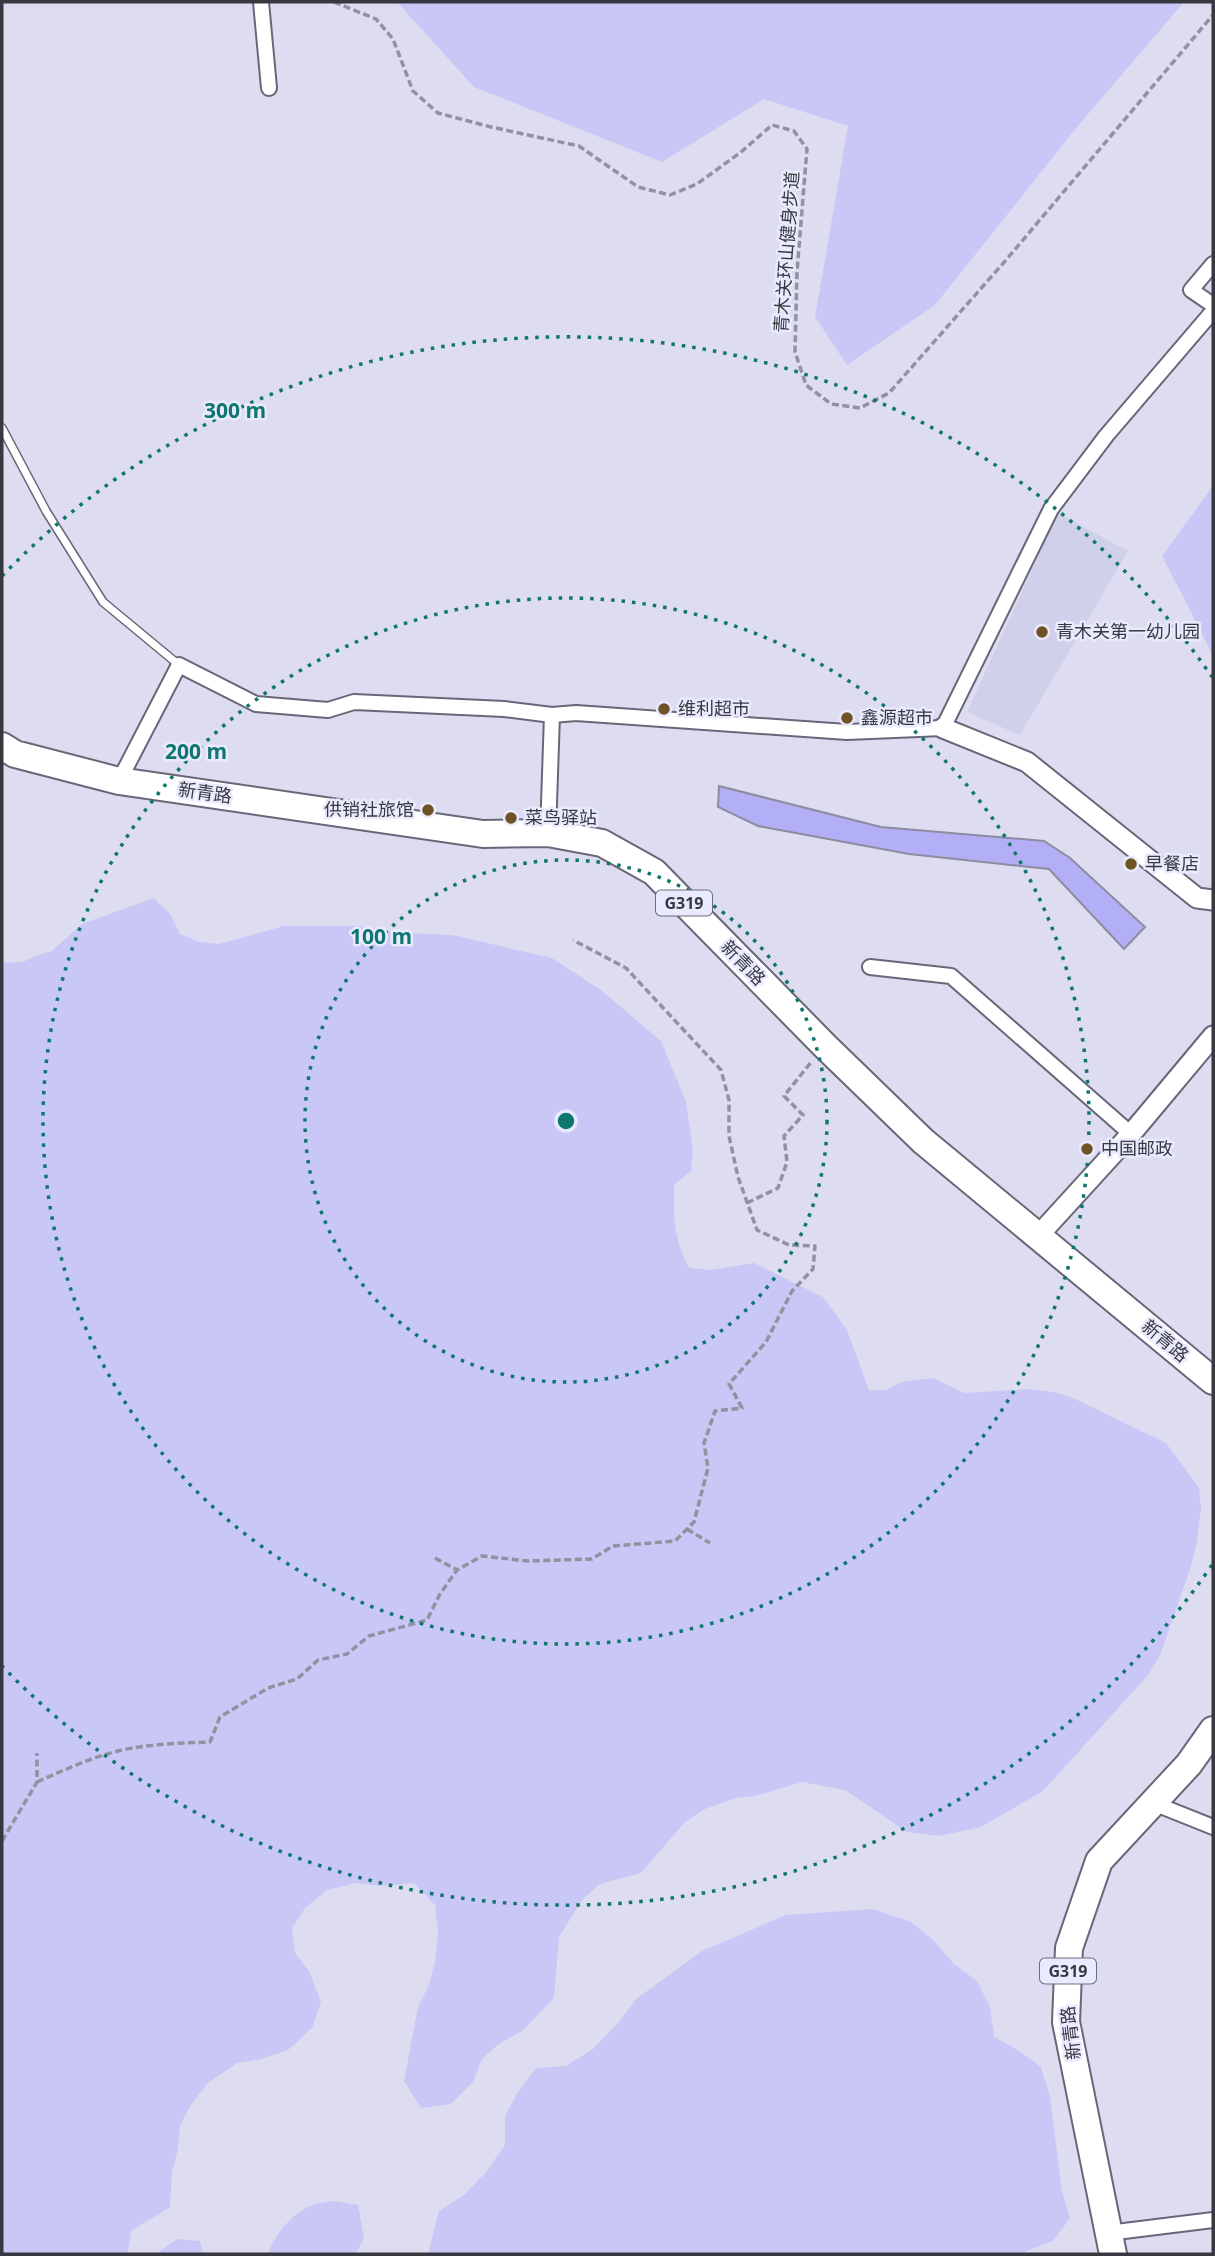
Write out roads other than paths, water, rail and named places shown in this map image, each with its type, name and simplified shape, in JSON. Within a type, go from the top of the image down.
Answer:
[{"type":"highway","name":"新青路","points":[[2,746],[15,754],[119,781],[483,834],[548,833],[602,843],[654,872],[825,1046],[923,1141],[1213,1381]]},
{"type":"highway","name":"新青路","points":[[1111,2244],[1066,2022],[1069,1948],[1099,1861],[1189,1764],[1213,1730]]},
{"type":"main road","points":[[943,727],[1027,762],[1197,898],[1213,900]]},
{"type":"main road","points":[[1038,1236],[1131,1133],[1213,1036]]},
{"type":"street","points":[[261,2],[270,88]]},
{"type":"street","points":[[1213,264],[1191,290],[1213,305]]},
{"type":"street","points":[[119,781],[179,665],[256,704],[328,709],[354,702],[504,709],[552,715],[576,713],[847,733],[943,727],[1051,509],[1106,436],[1213,311]]},
{"type":"street","points":[[548,833],[552,715]]},
{"type":"street","points":[[870,967],[951,976],[1131,1133]]},
{"type":"street","points":[[1153,1803],[1213,1827]]},
{"type":"street","points":[[1111,2244],[1213,2220]]},
{"type":"lane","points":[[2,428],[46,511],[103,602],[179,665]]},
{"type":"place","name":"青木关第一幼儿园","points":[[1042,632]]},
{"type":"place","name":"维利超市","points":[[664,709]]},
{"type":"place","name":"鑫源超市","points":[[847,718]]},
{"type":"place","name":"供销社旅馆","points":[[428,810]]},
{"type":"place","name":"菜鸟驿站","points":[[511,818]]},
{"type":"place","name":"早餐店","points":[[1131,864]]},
{"type":"place","name":"中国邮政","points":[[1087,1149]]}]
